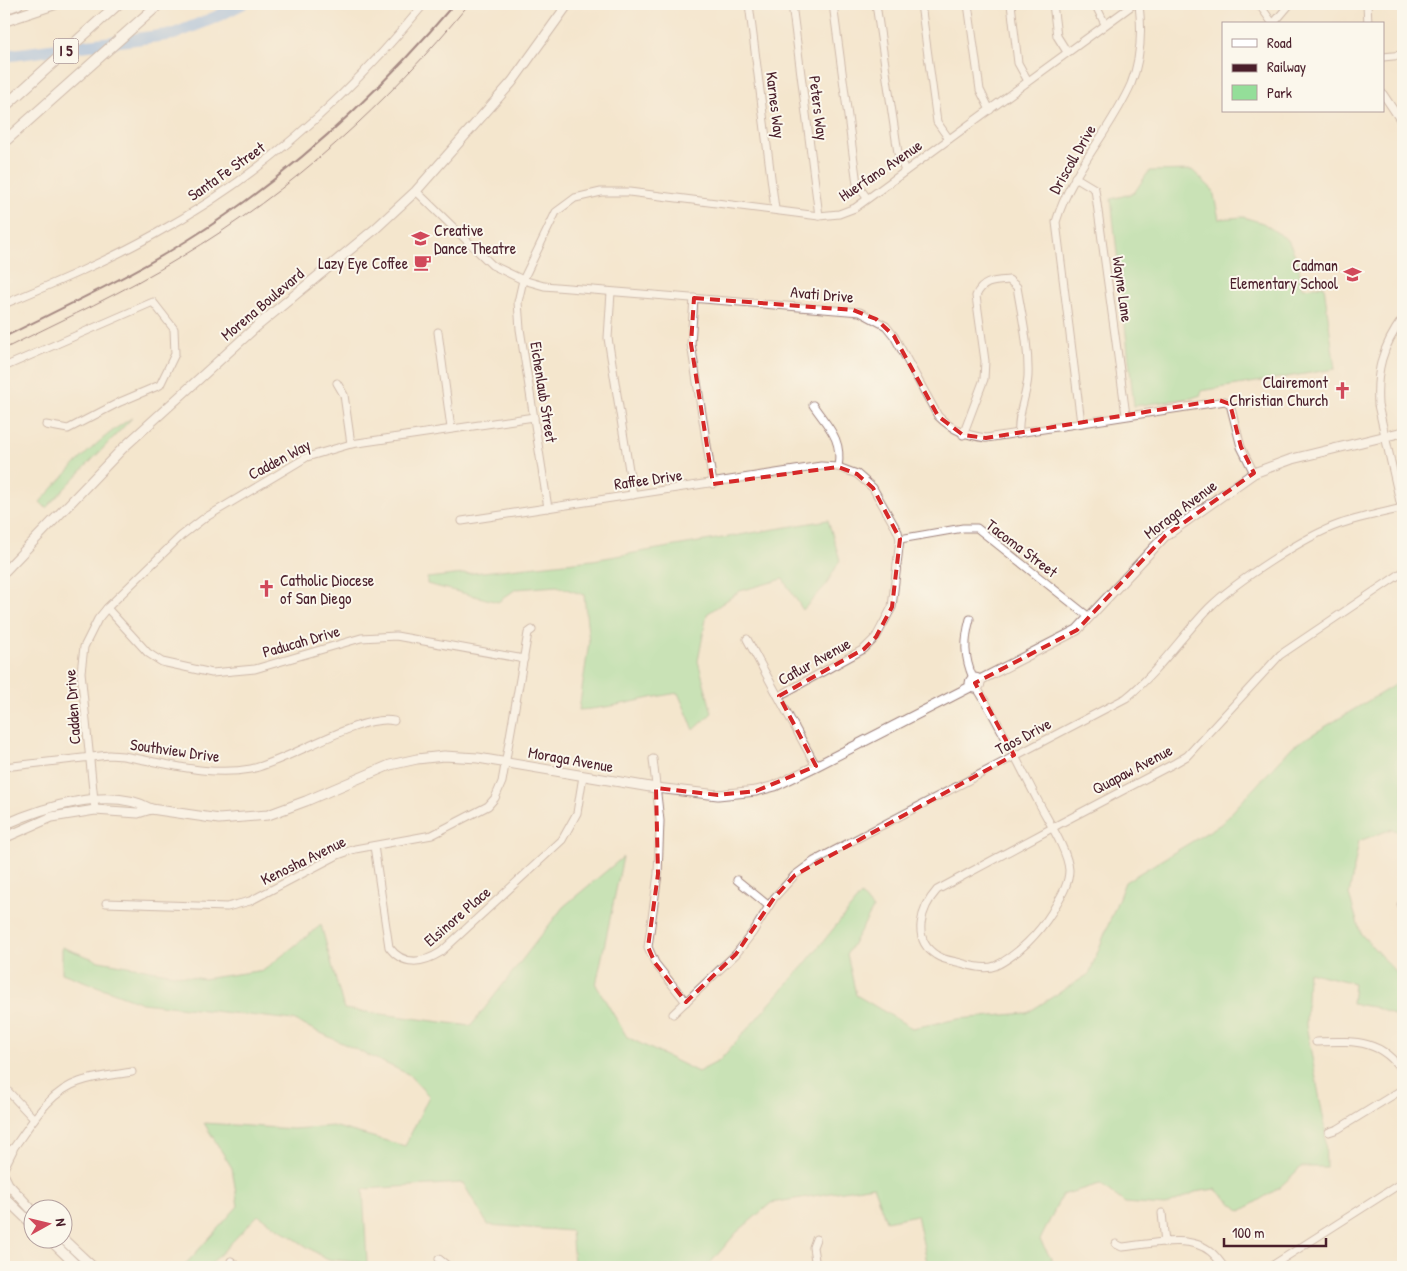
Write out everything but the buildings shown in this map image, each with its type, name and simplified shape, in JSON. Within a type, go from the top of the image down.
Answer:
[{"type":"highway","points":[[4,9],[18,4]]},
{"type":"highway","points":[[4,21],[55,4]]},
{"type":"highway","name":"I 5","points":[[4,107],[118,4]]},
{"type":"highway","name":"I 5","points":[[4,142],[159,4]]},
{"type":"main road","name":"Morena Boulevard","points":[[4,572],[127,444],[256,327],[375,230],[416,191],[512,82],[568,4]]},
{"type":"main road","name":"Moraga Avenue","points":[[4,826],[42,810],[95,800],[139,802],[151,809],[219,819],[268,815],[390,765],[444,756],[478,758],[656,788],[718,795],[738,794],[775,786],[1077,630],[1165,536],[1254,473],[1292,459],[1403,432]]},
{"type":"main road","name":"Moraga Avenue","points":[[4,838],[52,817],[95,810],[138,813],[151,809]]},
{"type":"main road","points":[[4,1166],[8,1153]]},
{"type":"main road","points":[[4,1176],[8,1184],[22,1199]]},
{"type":"main road","points":[[4,1184],[22,1201]]},
{"type":"main road","points":[[4,1197],[22,1214]]},
{"type":"main road","points":[[72,1247],[93,1267]]},
{"type":"main road","points":[[58,1248],[78,1267]]},
{"type":"street","name":"Santa Fe Street","points":[[4,304],[106,259],[155,234],[243,179],[340,97],[378,59],[424,4]]},
{"type":"street","name":"Karnes Way","points":[[749,4],[775,209]]},
{"type":"street","name":"Peters Way","points":[[792,4],[819,216]]},
{"type":"street","points":[[833,4],[857,184],[867,198]]},
{"type":"street","points":[[876,4],[898,153],[906,171]]},
{"type":"street","points":[[921,4],[937,122],[949,139]]},
{"type":"street","points":[[968,4],[980,90],[990,110]]},
{"type":"street","points":[[1011,4],[1018,63],[1028,81]]},
{"type":"street","points":[[1053,4],[1057,36],[1067,52]]},
{"type":"street","points":[[1095,4],[1105,24]]},
{"type":"street","name":"Huerfano Avenue","points":[[523,280],[556,212],[576,198],[601,192],[629,192],[819,216],[839,214],[855,208],[1134,4]]},
{"type":"street","name":"Driscoll Drive","points":[[1081,423],[1056,222],[1063,198],[1131,82],[1139,53],[1139,4]]},
{"type":"street","points":[[1259,4],[1272,22]]},
{"type":"street","points":[[1275,22],[1290,4]]},
{"type":"street","points":[[1367,4],[1367,20]]},
{"type":"street","points":[[1384,57],[1403,55]]},
{"type":"street","points":[[1384,96],[1403,124]]},
{"type":"street","name":"Wayne Lane","points":[[1075,177],[1095,189],[1126,415]]},
{"type":"street","name":"Avati Drive","points":[[416,191],[492,265],[523,280],[544,286],[853,310],[876,319],[886,326],[894,336],[938,416],[950,427],[964,434],[986,438],[1225,401],[1230,404],[1240,447],[1254,473]]},
{"type":"street","name":"Eichenlaub Street","points":[[523,280],[518,302],[520,329],[548,508]]},
{"type":"street","points":[[964,434],[984,379],[985,361],[976,296],[978,291],[988,282],[1009,280],[1017,287],[1028,348],[1028,378],[1020,410],[1019,433]]},
{"type":"street","points":[[611,292],[608,338],[634,495]]},
{"type":"street","points":[[694,298],[691,344],[713,484]]},
{"type":"street","points":[[4,378],[4,367],[153,302],[174,329],[175,354],[160,386],[120,402],[68,429],[46,425]]},
{"type":"street","points":[[1403,318],[1388,339],[1377,372],[1378,405],[1403,511]]},
{"type":"street","points":[[438,332],[451,428]]},
{"type":"street","points":[[338,383],[344,395],[351,444]]},
{"type":"street","points":[[813,405],[838,441],[840,453],[838,467],[857,474],[873,488],[900,540]]},
{"type":"street","name":"Cadden Way","points":[[107,608],[181,536],[203,519],[307,456],[351,444],[403,438],[451,428],[534,417]]},
{"type":"street","name":"Raffee Drive","points":[[462,521],[821,466],[838,467]]},
{"type":"street","name":"Taos Drive","points":[[673,1014],[736,954],[769,906],[795,875],[814,861],[1126,698],[1140,686],[1210,608],[1231,589],[1313,535],[1340,524],[1403,511]]},
{"type":"street","name":"Tacoma Street","points":[[900,540],[964,528],[977,528],[1089,617]]},
{"type":"street","name":"Caflur Avenue","points":[[779,696],[864,650],[876,637],[892,607],[900,540]]},
{"type":"street","name":"Quapaw Avenue","points":[[1052,828],[1066,858],[1068,870],[1066,887],[1044,926],[1035,937],[994,967],[977,968],[941,958],[926,946],[922,938],[920,921],[926,903],[936,890],[1052,828],[1187,756],[1280,655],[1403,572]]},
{"type":"street","name":"Paducah Drive","points":[[107,608],[148,653],[162,662],[212,673],[255,668],[361,638],[377,636],[396,636],[524,659]]},
{"type":"street","name":"Cadden Drive","points":[[95,810],[81,672],[84,647],[98,619],[107,608]]},
{"type":"street","points":[[970,619],[965,637],[965,651],[975,683],[1052,828]]},
{"type":"street","name":"Kenosha Avenue","points":[[106,903],[227,907],[250,901],[338,855],[356,849],[432,835],[488,806],[495,798],[502,782],[528,633],[532,630]]},
{"type":"street","points":[[748,639],[816,766]]},
{"type":"street","name":"Southview Drive","points":[[4,767],[123,756],[212,772],[251,769],[281,760],[343,731],[386,719],[394,721]]},
{"type":"street","points":[[654,759],[660,822],[658,874],[648,946],[655,963],[686,1002]]},
{"type":"street","name":"Elsinore Place","points":[[374,846],[389,947],[404,961],[422,961],[441,952],[562,840],[577,813],[583,776]]},
{"type":"street","points":[[737,880],[769,906]]},
{"type":"street","points":[[1316,1042],[1354,1041],[1374,1046],[1385,1052],[1403,1073]]},
{"type":"street","points":[[8,1153],[34,1119],[61,1090],[78,1082],[132,1072]]},
{"type":"street","points":[[4,1087],[34,1119]]},
{"type":"street","points":[[1329,1132],[1338,1129],[1403,1089]]},
{"type":"street","points":[[1270,1267],[1403,1182]]},
{"type":"street","points":[[1162,1213],[1165,1243]]},
{"type":"street","points":[[816,1239],[813,1247],[816,1267]]},
{"type":"street","points":[[1116,1244],[1122,1247],[1165,1243],[1194,1244],[1210,1251],[1224,1267]]},
{"type":"street","points":[[439,1260],[448,1267]]},
{"type":"street","points":[[231,1261],[238,1267]]},
{"type":"highlighted area","points":[[694,298],[853,310],[876,319],[894,336],[938,416],[963,435],[986,438],[1219,400],[1230,404],[1241,447],[1254,473],[1165,536],[1077,630],[975,683],[1014,755],[795,875],[774,898],[736,954],[686,1002],[655,963],[648,947],[658,874],[656,788],[718,795],[756,791],[816,766],[779,696],[864,649],[876,637],[892,607],[900,539],[873,488],[857,474],[838,467],[713,484],[691,344]]},
{"type":"green space","points":[[1192,170],[1213,190],[1219,219],[1243,217],[1263,223],[1288,240],[1298,261],[1302,288],[1324,286],[1335,369],[1201,391],[1201,395],[1192,398],[1134,406],[1111,199],[1134,193],[1149,171]]},
{"type":"green space","points":[[132,418],[46,508],[40,502],[95,445]]},
{"type":"green space","points":[[828,520],[840,560],[826,585],[803,610],[783,579],[740,591],[707,614],[698,661],[712,713],[694,730],[678,693],[579,710],[589,642],[584,595],[557,586],[516,589],[498,602],[427,584],[427,578],[593,560]]},
{"type":"green space","points":[[1403,680],[1403,834],[1392,829],[1359,841],[1349,895],[1361,934],[1403,980],[1403,1019],[1374,1007],[1352,1004],[1354,983],[1308,972],[1306,1025],[1325,1127],[1326,1167],[1301,1167],[1279,1188],[1241,1211],[1215,1189],[1195,1192],[1165,1206],[1125,1203],[1100,1184],[1062,1195],[1040,1240],[1056,1267],[928,1267],[917,1215],[886,1221],[873,1186],[771,1203],[736,1233],[707,1267],[601,1267],[574,1262],[571,1231],[488,1225],[463,1183],[363,1189],[367,1263],[326,1259],[258,1215],[208,1267],[183,1267],[238,1206],[232,1168],[204,1123],[293,1129],[333,1126],[405,1146],[429,1096],[408,1074],[293,1020],[142,1003],[62,973],[62,947],[99,961],[203,979],[264,970],[321,925],[344,1009],[471,1026],[563,907],[623,857],[596,985],[627,1037],[698,1072],[719,1061],[804,965],[861,895],[873,909],[847,954],[856,995],[912,1028],[958,1019],[1027,1013],[1089,974],[1125,882],[1221,824],[1293,746]]},
{"type":"waterway","points":[[4,56],[174,34],[242,4]]},
{"type":"tram line","points":[[4,349],[138,282],[181,257],[261,204],[300,174],[372,110],[438,41],[469,4]]},
{"type":"railway","points":[[4,337],[166,254],[262,189],[297,161],[363,102],[425,38],[454,4]]},
{"type":"place","name":"Creative Dance Theatre","points":[[420,239]]},
{"type":"place","name":"Lazy Eye Coffee","points":[[422,263]]},
{"type":"place","name":"Cadman Elementary School","points":[[1352,274]]},
{"type":"place","name":"Clairemont Christian Church","points":[[1342,391]]},
{"type":"place","name":"Catholic Diocese of San Diego","points":[[266,589]]}]
